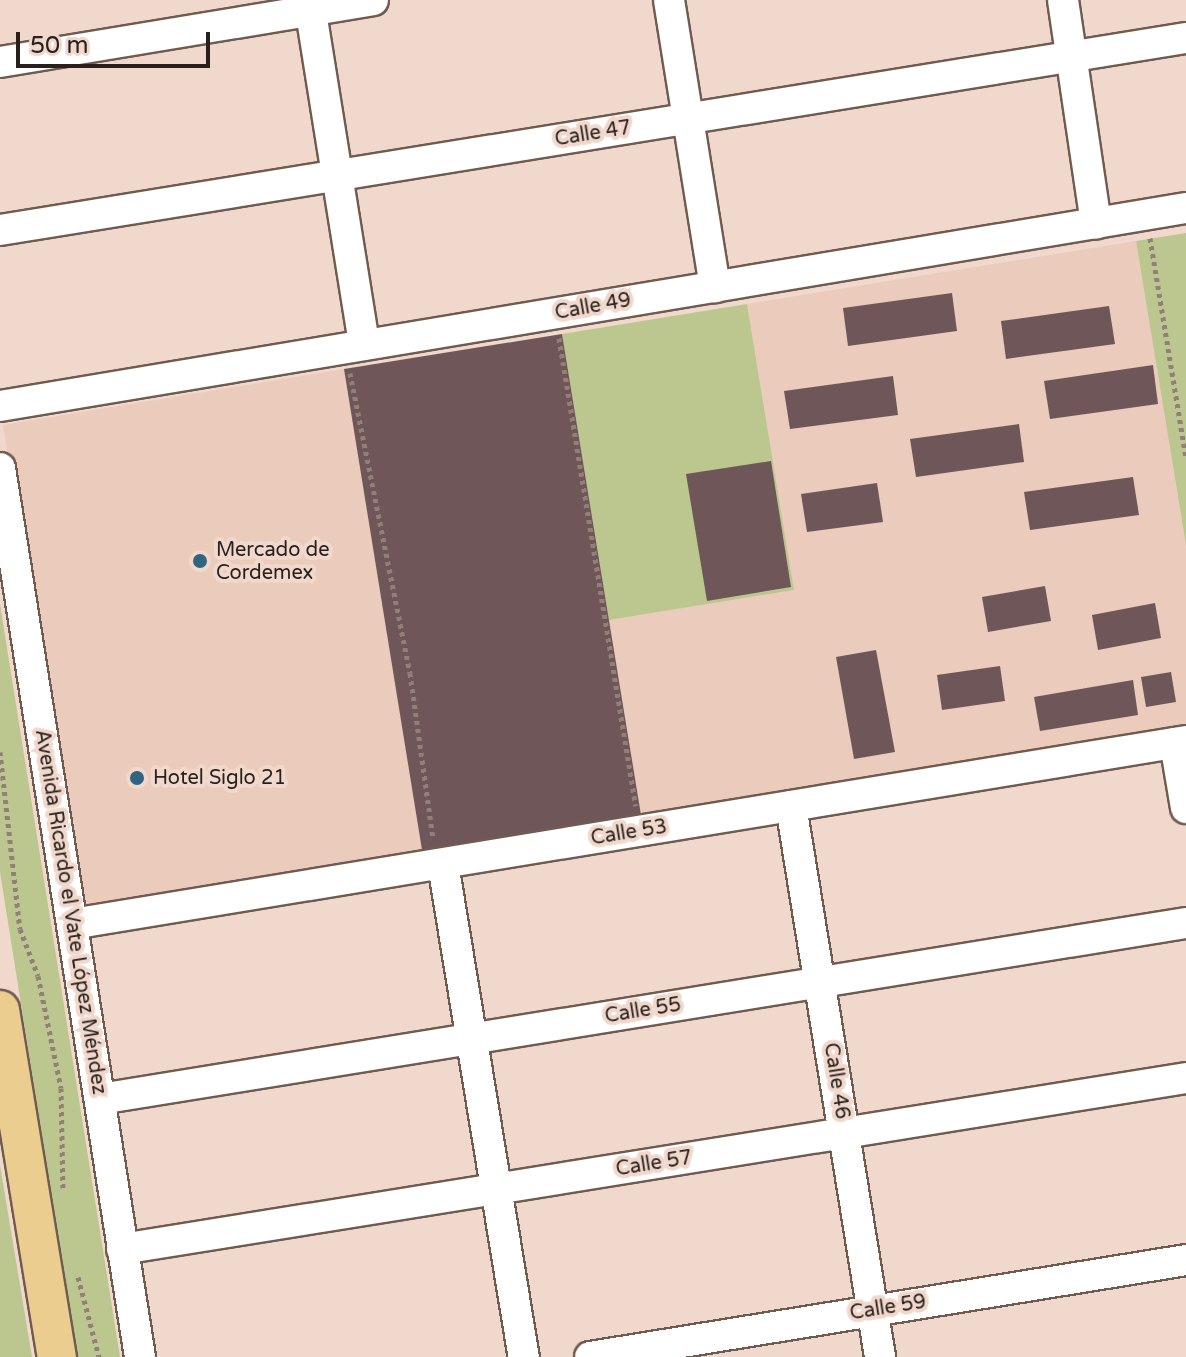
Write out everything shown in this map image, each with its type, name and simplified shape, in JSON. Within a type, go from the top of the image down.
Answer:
[{"type":"main road","points":[[0,1010],[7,1097],[57,1357]]},
{"type":"street","points":[[0,62],[310,5],[373,0]]},
{"type":"street","points":[[669,0],[715,287]]},
{"type":"street","points":[[1063,0],[1096,224]]},
{"type":"street","points":[[310,5],[335,173],[355,347]]},
{"type":"street","name":"Calle 47","points":[[0,230],[335,173],[686,120],[1186,38]]},
{"type":"street","name":"Calle 49","points":[[0,406],[1186,208]]},
{"type":"street","name":"Avenida Ricardo el Vate López Méndez","points":[[0,468],[140,1357]]},
{"type":"street","points":[[1181,742],[1186,808]]},
{"type":"street","name":"Calle 53","points":[[72,924],[1181,742]]},
{"type":"street","name":"Calle 46","points":[[791,806],[876,1333]]},
{"type":"street","points":[[438,864],[472,1039],[524,1357]]},
{"type":"street","name":"Calle 55","points":[[100,1099],[1186,923]]},
{"type":"street","name":"Calle 57","points":[[122,1249],[1186,1078]]},
{"type":"street","name":"Calle 59","points":[[590,1357],[876,1333],[1186,1260]]},
{"type":"street","name":"Calle 59","points":[[717,1357],[876,1333],[1186,1279]]},
{"type":"path","points":[[1162,235],[1150,237],[1186,458]]},
{"type":"path","points":[[555,313],[640,831]]},
{"type":"path","points":[[355,347],[410,673],[438,864]]},
{"type":"path","points":[[0,752],[20,929],[38,976],[61,1088],[65,1201]]},
{"type":"path","points":[[76,1269],[99,1357]]},
{"type":"shaded area","points":[[1136,241],[1186,545],[1186,727],[641,815],[609,620],[794,590],[747,304]]},
{"type":"shaded area","name":"Mercado de Cordemex","points":[[344,369],[422,850],[82,905],[3,425]]},
{"type":"green space","points":[[1186,233],[1186,545],[1136,241]]},
{"type":"green space","points":[[747,304],[794,590],[609,620],[562,334]]},
{"type":"green space","points":[[0,604],[120,1357],[77,1357],[0,872]]},
{"type":"green space","points":[[0,1165],[32,1357],[0,1357]]},
{"type":"building","points":[[952,293],[957,331],[848,346],[843,308]]},
{"type":"building","points":[[1109,306],[1115,344],[1006,359],[1001,321]]},
{"type":"building","points":[[562,334],[641,815],[422,850],[344,369]]},
{"type":"building","points":[[1153,365],[1158,404],[1050,419],[1044,381]]},
{"type":"building","points":[[893,376],[898,415],[790,429],[784,391]]},
{"type":"building","points":[[1019,424],[1024,462],[916,477],[910,439]]},
{"type":"building","points":[[771,461],[791,587],[707,601],[686,474]]},
{"type":"building","points":[[1133,477],[1139,515],[1030,530],[1024,492]]},
{"type":"building","points":[[877,483],[883,522],[807,532],[801,494]]},
{"type":"building","points":[[1045,586],[1051,621],[988,632],[982,597]]},
{"type":"building","points":[[1155,603],[1161,638],[1098,650],[1092,615]]},
{"type":"building","points":[[876,650],[895,752],[854,759],[836,657]]},
{"type":"building","points":[[1000,666],[1005,701],[942,710],[937,675]]},
{"type":"building","points":[[1171,672],[1176,702],[1146,707],[1141,677]]},
{"type":"building","points":[[1133,680],[1138,715],[1040,731],[1034,697]]},
{"type":"place","name":"Mercado de Cordemex","points":[[200,561]]},
{"type":"place","name":"Hotel Siglo 21","points":[[137,778]]}]
